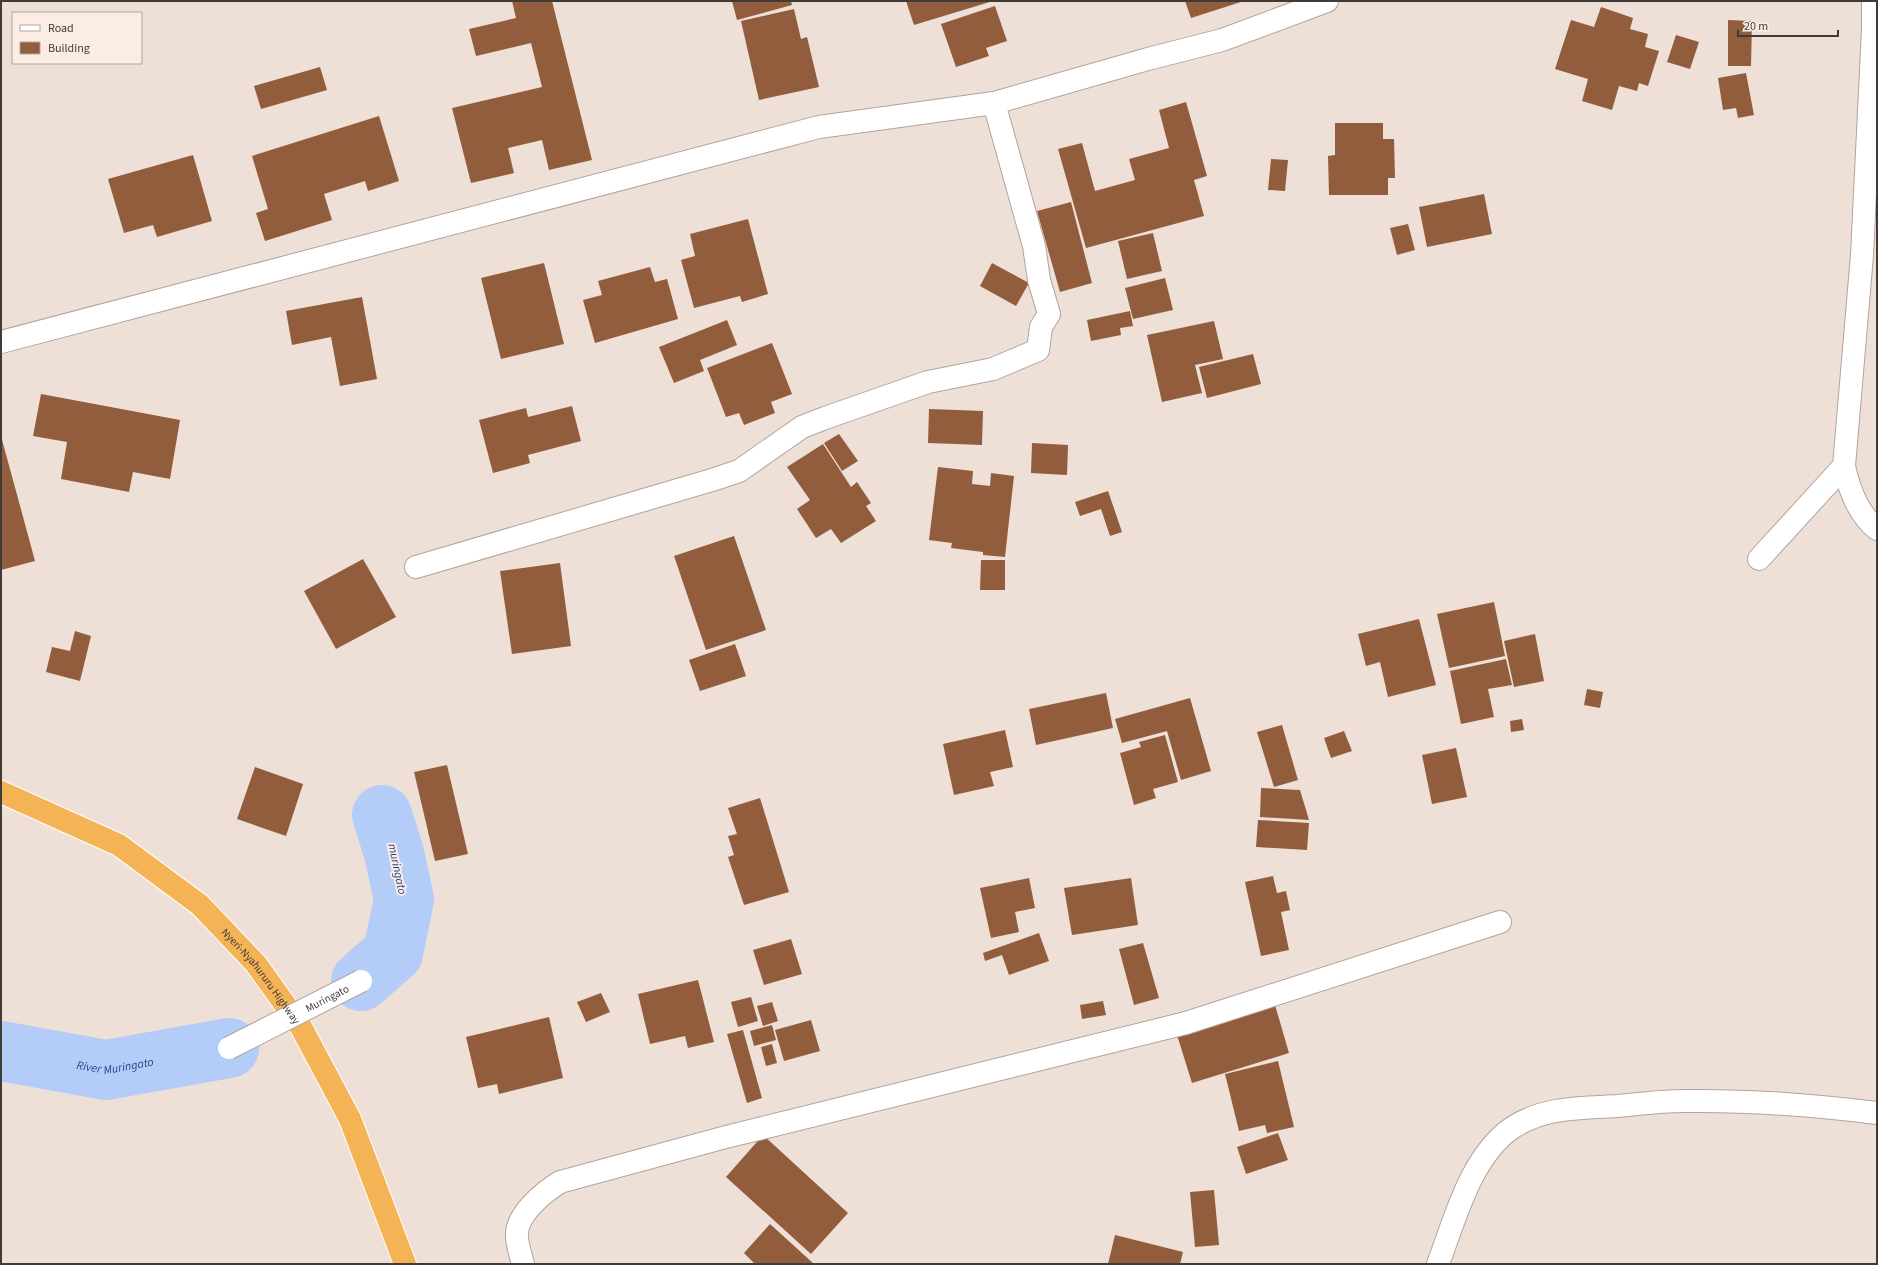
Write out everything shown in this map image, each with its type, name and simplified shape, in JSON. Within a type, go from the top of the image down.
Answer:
[{"type":"highway","name":"Nyeri-Nyahururu Highway","points":[[1,792],[119,845],[200,905],[256,964],[300,1027],[350,1119],[405,1264]]},
{"type":"street","points":[[1,342],[819,127],[994,103],[1148,59],[1222,40],[1327,1]]},
{"type":"street","points":[[1873,1],[1873,30],[1862,255],[1844,466],[1849,489],[1857,505],[1877,529]]},
{"type":"street","points":[[416,567],[739,471],[802,427],[928,382],[993,369],[1038,350],[1041,328],[1049,314],[1039,280],[1034,246],[994,103]]},
{"type":"street","points":[[1759,558],[1844,466]]},
{"type":"street","points":[[523,1264],[517,1233],[523,1217],[532,1204],[546,1191],[560,1182],[726,1137],[1186,1023],[1500,922]]},
{"type":"street","name":"Muringato","points":[[229,1048],[361,981]]},
{"type":"street","points":[[1438,1264],[1468,1182],[1499,1140],[1512,1128],[1533,1117],[1556,1110],[1684,1101],[1811,1105],[1877,1113]]},
{"type":"building","points":[[512,1],[552,1],[592,160],[549,170],[542,140],[508,148],[514,173],[471,183],[452,108],[542,87],[531,43],[476,56],[469,29],[516,18]]},
{"type":"building","points":[[732,1],[791,1],[792,5],[737,20]]},
{"type":"building","points":[[906,1],[993,1],[914,25]]},
{"type":"building","points":[[1185,1],[1244,1],[1191,18]]},
{"type":"building","points":[[995,6],[1007,41],[986,48],[989,56],[956,67],[941,24]]},
{"type":"building","points":[[1601,7],[1633,18],[1630,29],[1648,34],[1645,47],[1659,51],[1648,86],[1639,83],[1637,91],[1619,86],[1612,110],[1582,101],[1588,79],[1555,69],[1571,20],[1594,27]]},
{"type":"building","points":[[794,9],[801,39],[807,37],[819,87],[759,100],[741,21]]},
{"type":"building","points":[[1728,20],[1752,21],[1751,66],[1728,66]]},
{"type":"building","points":[[1676,35],[1699,42],[1690,69],[1667,62]]},
{"type":"building","points":[[320,67],[327,90],[261,109],[254,86]]},
{"type":"building","points":[[1746,73],[1754,115],[1738,118],[1736,108],[1723,110],[1718,78]]},
{"type":"building","points":[[1186,102],[1207,176],[1194,180],[1204,216],[1086,248],[1058,149],[1082,143],[1095,191],[1135,180],[1129,159],[1169,148],[1159,110]]},
{"type":"building","points":[[379,116],[399,181],[368,191],[365,181],[324,194],[332,220],[265,241],[256,213],[268,209],[252,156]]},
{"type":"building","points":[[1335,123],[1383,123],[1383,139],[1394,139],[1395,178],[1388,178],[1388,195],[1329,195],[1328,156],[1335,155]]},
{"type":"building","points":[[193,155],[212,221],[157,237],[153,225],[124,233],[108,179]]},
{"type":"building","points":[[1271,159],[1288,160],[1285,191],[1268,190]]},
{"type":"building","points":[[1484,194],[1492,234],[1427,247],[1419,207]]},
{"type":"building","points":[[1071,202],[1092,283],[1060,292],[1037,211]]},
{"type":"building","points":[[748,219],[768,294],[742,302],[740,296],[694,308],[681,260],[695,256],[690,234]]},
{"type":"building","points":[[1408,224],[1415,250],[1397,255],[1390,228]]},
{"type":"building","points":[[1153,233],[1162,271],[1127,279],[1118,241]]},
{"type":"building","points":[[544,263],[564,344],[501,359],[481,278]]},
{"type":"building","points":[[992,263],[1029,283],[1016,306],[980,286]]},
{"type":"building","points":[[650,267],[655,282],[667,279],[678,319],[595,343],[583,300],[602,295],[598,281]]},
{"type":"building","points":[[1165,278],[1173,310],[1133,319],[1125,288]]},
{"type":"building","points":[[362,297],[377,379],[340,386],[331,337],[292,345],[286,311]]},
{"type":"building","points":[[1130,311],[1133,326],[1120,328],[1121,335],[1091,341],[1087,320]]},
{"type":"building","points":[[727,320],[737,345],[700,360],[704,371],[674,383],[659,347]]},
{"type":"building","points":[[1214,321],[1223,359],[1195,365],[1202,393],[1162,402],[1147,335]]},
{"type":"building","points":[[772,343],[792,394],[771,402],[775,413],[744,425],[739,413],[726,417],[707,368]]},
{"type":"building","points":[[1253,354],[1261,384],[1207,398],[1199,367]]},
{"type":"building","points":[[41,394],[180,420],[170,479],[133,472],[129,492],[61,479],[67,442],[33,436]]},
{"type":"building","points":[[572,406],[581,441],[528,455],[530,463],[493,473],[479,420],[526,408],[528,417]]},
{"type":"building","points":[[929,409],[983,411],[982,445],[928,443]]},
{"type":"building","points":[[839,434],[858,461],[842,471],[824,443]]},
{"type":"building","points":[[1,436],[35,561],[1,570]]},
{"type":"building","points":[[1032,443],[1068,445],[1067,475],[1031,473]]},
{"type":"building","points":[[823,444],[851,487],[857,482],[871,503],[866,506],[876,521],[841,543],[831,529],[816,538],[797,509],[810,500],[787,467]]},
{"type":"building","points":[[938,467],[973,471],[972,484],[990,486],[991,473],[1014,476],[1005,557],[983,555],[983,552],[951,548],[952,543],[929,540]]},
{"type":"building","points":[[1108,491],[1122,532],[1110,536],[1101,509],[1080,516],[1075,502]]},
{"type":"building","points":[[734,536],[766,630],[706,650],[674,556]]},
{"type":"building","points":[[363,559],[396,617],[336,649],[304,591]]},
{"type":"building","points":[[981,560],[1005,560],[1005,590],[980,590]]},
{"type":"building","points":[[560,563],[571,646],[512,654],[500,571]]},
{"type":"building","points":[[1494,602],[1505,656],[1449,668],[1437,614]]},
{"type":"building","points":[[1419,619],[1436,685],[1388,697],[1380,662],[1366,666],[1358,634]]},
{"type":"building","points":[[75,631],[91,636],[80,681],[46,672],[52,647],[70,651]]},
{"type":"building","points":[[1535,634],[1544,681],[1514,687],[1504,641]]},
{"type":"building","points":[[735,644],[746,676],[700,691],[689,660]]},
{"type":"building","points":[[1506,659],[1512,685],[1488,689],[1494,717],[1461,724],[1450,671]]},
{"type":"building","points":[[1587,689],[1603,692],[1600,708],[1584,705]]},
{"type":"building","points":[[1106,693],[1113,728],[1036,745],[1029,709]]},
{"type":"building","points":[[1190,698],[1211,771],[1181,780],[1167,731],[1122,743],[1115,719]]},
{"type":"building","points":[[1522,719],[1524,730],[1511,732],[1510,721]]},
{"type":"building","points":[[1282,725],[1298,780],[1274,787],[1257,732]]},
{"type":"building","points":[[1005,730],[1013,767],[990,772],[994,786],[954,795],[943,744]]},
{"type":"building","points":[[1344,731],[1352,751],[1331,758],[1324,738]]},
{"type":"building","points":[[1165,735],[1178,782],[1153,789],[1156,798],[1134,805],[1120,753],[1141,747],[1139,742]]},
{"type":"building","points":[[1456,748],[1467,797],[1432,804],[1422,755]]},
{"type":"building","points":[[447,765],[468,854],[435,861],[414,772]]},
{"type":"building","points":[[255,767],[303,784],[286,836],[237,819]]},
{"type":"building","points":[[1261,788],[1300,790],[1309,820],[1260,817]]},
{"type":"building","points":[[760,798],[789,892],[744,905],[728,857],[734,855],[728,836],[737,834],[728,808]]},
{"type":"building","points":[[1258,820],[1309,823],[1307,850],[1256,847]]},
{"type":"building","points":[[1273,876],[1277,893],[1286,891],[1290,910],[1281,912],[1289,950],[1261,956],[1245,882]]},
{"type":"building","points":[[1029,878],[1035,908],[1015,912],[1019,932],[991,938],[980,888]]},
{"type":"building","points":[[1131,878],[1138,925],[1072,935],[1064,888]]},
{"type":"building","points":[[1039,933],[1049,961],[1009,975],[1002,955],[985,961],[983,953]]},
{"type":"building","points":[[791,939],[802,974],[764,985],[753,950]]},
{"type":"building","points":[[1143,943],[1159,998],[1134,1005],[1119,949]]},
{"type":"building","points":[[698,980],[714,1042],[688,1048],[685,1036],[650,1044],[638,994]]},
{"type":"building","points":[[601,993],[610,1012],[586,1022],[577,1002]]},
{"type":"building","points":[[751,997],[758,1021],[738,1027],[731,1002]]},
{"type":"building","points":[[1103,1001],[1106,1015],[1082,1019],[1080,1005]]},
{"type":"building","points":[[772,1002],[778,1021],[763,1026],[757,1006]]},
{"type":"building","points":[[1275,1005],[1289,1053],[1192,1083],[1177,1035]]},
{"type":"building","points":[[549,1017],[563,1078],[499,1094],[497,1084],[478,1088],[466,1037]]},
{"type":"building","points":[[811,1020],[820,1051],[784,1061],[775,1030]]},
{"type":"building","points":[[772,1025],[776,1040],[754,1046],[750,1031]]},
{"type":"building","points":[[743,1030],[762,1098],[747,1103],[727,1034]]},
{"type":"building","points":[[772,1044],[777,1063],[766,1066],[761,1047]]},
{"type":"building","points":[[1278,1061],[1294,1127],[1267,1133],[1265,1125],[1239,1131],[1225,1074]]},
{"type":"building","points":[[1278,1133],[1288,1160],[1246,1174],[1237,1147]]},
{"type":"building","points":[[763,1135],[848,1213],[811,1254],[726,1177]]},
{"type":"building","points":[[1214,1190],[1219,1245],[1195,1247],[1190,1192]]},
{"type":"building","points":[[770,1224],[814,1264],[755,1264],[744,1253]]},
{"type":"building","points":[[1115,1235],[1183,1252],[1180,1264],[1108,1264]]},
{"type":"waterway","name":"muringato","points":[[361,981],[393,953],[404,899],[394,853],[382,815]]},
{"type":"waterway","name":"River Muringato","points":[[1,1051],[106,1070],[229,1048]]}]
